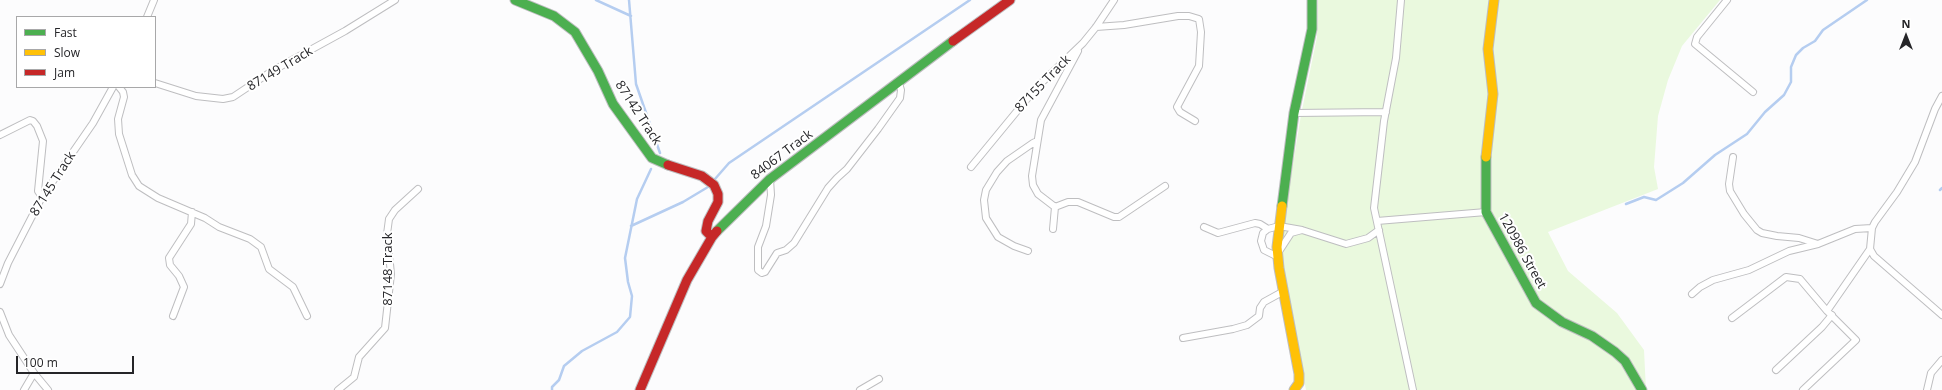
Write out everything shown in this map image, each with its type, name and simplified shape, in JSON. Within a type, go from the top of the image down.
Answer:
[{"type":"street","points":[[147,16],[154,0]]},
{"type":"street","name":"87149 Track","points":[[156,84],[196,96],[223,99],[233,98],[272,71],[345,31],[395,0]]},
{"type":"street","name":"87142 Track","points":[[515,0],[554,16],[575,32],[598,71],[613,104],[652,158],[659,162],[702,176],[714,185],[718,194],[718,202],[708,221],[706,231],[712,237]]},
{"type":"street","name":"84067 Track","points":[[640,390],[686,280],[712,237],[770,179],[899,83],[920,65],[1010,0]]},
{"type":"street","name":"87155 Track","points":[[971,167],[1036,88],[1083,43],[1114,0]]},
{"type":"street","points":[[1294,390],[1300,379],[1278,254],[1279,226],[1292,139],[1294,113],[1312,29],[1312,0]]},
{"type":"street","points":[[1402,0],[1396,58],[1386,112],[1374,195],[1377,221],[1413,390]]},
{"type":"street","name":"120986 Street","points":[[1494,0],[1488,49],[1493,94],[1485,170],[1486,212],[1536,303],[1562,322],[1592,336],[1615,352],[1632,371],[1642,390]]},
{"type":"street","points":[[1727,0],[1697,37],[1695,44],[1752,92]]},
{"type":"street","points":[[1096,27],[1124,25],[1178,16],[1190,16],[1199,19],[1201,32],[1199,66],[1177,107],[1180,112],[1195,121]]},
{"type":"street","points":[[1055,207],[1041,197],[1033,185],[1032,176],[1037,141],[1044,115],[1083,43]]},
{"type":"street","points":[[770,179],[771,195],[766,226],[758,251],[758,270],[762,273],[765,272],[777,253],[786,250],[794,243],[828,188],[847,169],[878,129],[900,98],[902,90],[899,83]]},
{"type":"street","name":"87145 Track","points":[[0,284],[8,263],[42,197],[93,123],[112,88]]},
{"type":"street","points":[[120,88],[123,92],[124,97],[118,119],[119,134],[136,182],[144,190],[192,212],[219,227],[250,239],[261,247],[269,269],[293,287],[307,316]]},
{"type":"street","points":[[1776,370],[1822,327],[1829,313],[1870,249],[1872,228],[1915,162],[1935,109],[1942,96]]},
{"type":"street","points":[[1294,113],[1386,112]]},
{"type":"street","points":[[0,135],[30,120],[37,126],[42,142],[38,191],[42,197]]},
{"type":"street","points":[[1028,250],[1014,246],[998,237],[986,218],[984,200],[986,190],[997,172],[1007,161],[1033,142],[1037,141]]},
{"type":"street","points":[[1733,157],[1729,184],[1730,190],[1735,202],[1757,230],[1777,236],[1799,238],[1818,244]]},
{"type":"street","points":[[1055,207],[1068,202],[1078,202],[1114,217],[1119,217],[1165,186]]},
{"type":"street","name":"87148 Track","points":[[338,390],[354,377],[359,357],[385,328],[391,274],[387,234],[389,219],[395,210],[418,189]]},
{"type":"street","points":[[1053,229],[1055,207]]},
{"type":"street","points":[[173,316],[184,287],[179,276],[170,265],[169,258],[191,224],[192,212]]},
{"type":"street","points":[[1377,221],[1422,216],[1486,212]]},
{"type":"street","points":[[1204,227],[1218,233],[1255,223],[1268,229]]},
{"type":"street","points":[[1302,230],[1291,233],[1276,256],[1266,252],[1262,248],[1261,241],[1263,233],[1268,229],[1279,226],[1302,230],[1346,244],[1368,238],[1379,230]]},
{"type":"street","points":[[1692,294],[1700,287],[1713,280],[1749,270],[1789,251],[1818,244],[1855,228],[1872,228]]},
{"type":"street","points":[[1870,249],[1874,256],[1942,315]]},
{"type":"street","points":[[1732,318],[1786,277],[1800,279],[1829,313],[1856,340],[1803,390]]},
{"type":"street","points":[[1183,338],[1233,330],[1247,325],[1259,316],[1260,308],[1264,302],[1284,291]]},
{"type":"street","points":[[0,312],[9,335],[34,373],[48,390]]},
{"type":"street","points":[[1927,390],[1931,373],[1942,360]]},
{"type":"street","points":[[24,390],[34,373]]},
{"type":"street","points":[[860,390],[879,379]]},
{"type":"green space","points":[[1318,0],[1720,0],[1682,46],[1668,80],[1658,116],[1654,167],[1658,189],[1548,232],[1568,271],[1617,313],[1644,350],[1646,390],[1306,390],[1280,244],[1301,115],[1317,37]]},
{"type":"waterway","points":[[596,0],[631,16]]},
{"type":"waterway","points":[[629,0],[636,84],[660,153]]},
{"type":"waterway","points":[[715,179],[729,163],[970,0]]},
{"type":"waterway","points":[[1626,204],[1644,197],[1656,200],[1683,183],[1715,155],[1747,134],[1765,112],[1784,95],[1791,82],[1791,67],[1796,55],[1803,48],[1815,41],[1823,30],[1867,0]]},
{"type":"waterway","points":[[552,390],[552,387],[559,380],[564,366],[582,351],[617,332],[630,317],[632,296],[628,282],[625,258],[637,199],[651,169]]},
{"type":"waterway","points":[[631,226],[683,202],[708,187]]},
{"type":"traffic: fast","points":[[515,0],[554,16],[575,32],[598,71],[613,104],[652,158],[668,165]]},
{"type":"traffic: fast","points":[[1282,206],[1294,113],[1312,29],[1312,0]]},
{"type":"traffic: fast","points":[[717,231],[770,179],[953,41]]},
{"type":"traffic: fast","points":[[1486,157],[1486,212],[1536,303],[1562,322],[1592,336],[1615,352],[1625,361],[1642,390]]},
{"type":"traffic: slow","points":[[1486,157],[1493,94],[1488,49],[1494,0]]},
{"type":"traffic: slow","points":[[1282,206],[1277,247],[1279,268],[1299,374],[1299,383],[1294,390]]},
{"type":"traffic: jam","points":[[953,41],[1010,0]]},
{"type":"traffic: jam","points":[[668,165],[702,176],[714,185],[718,194],[718,202],[708,221],[706,231],[712,237]]},
{"type":"traffic: jam","points":[[640,390],[687,280],[717,231]]}]
